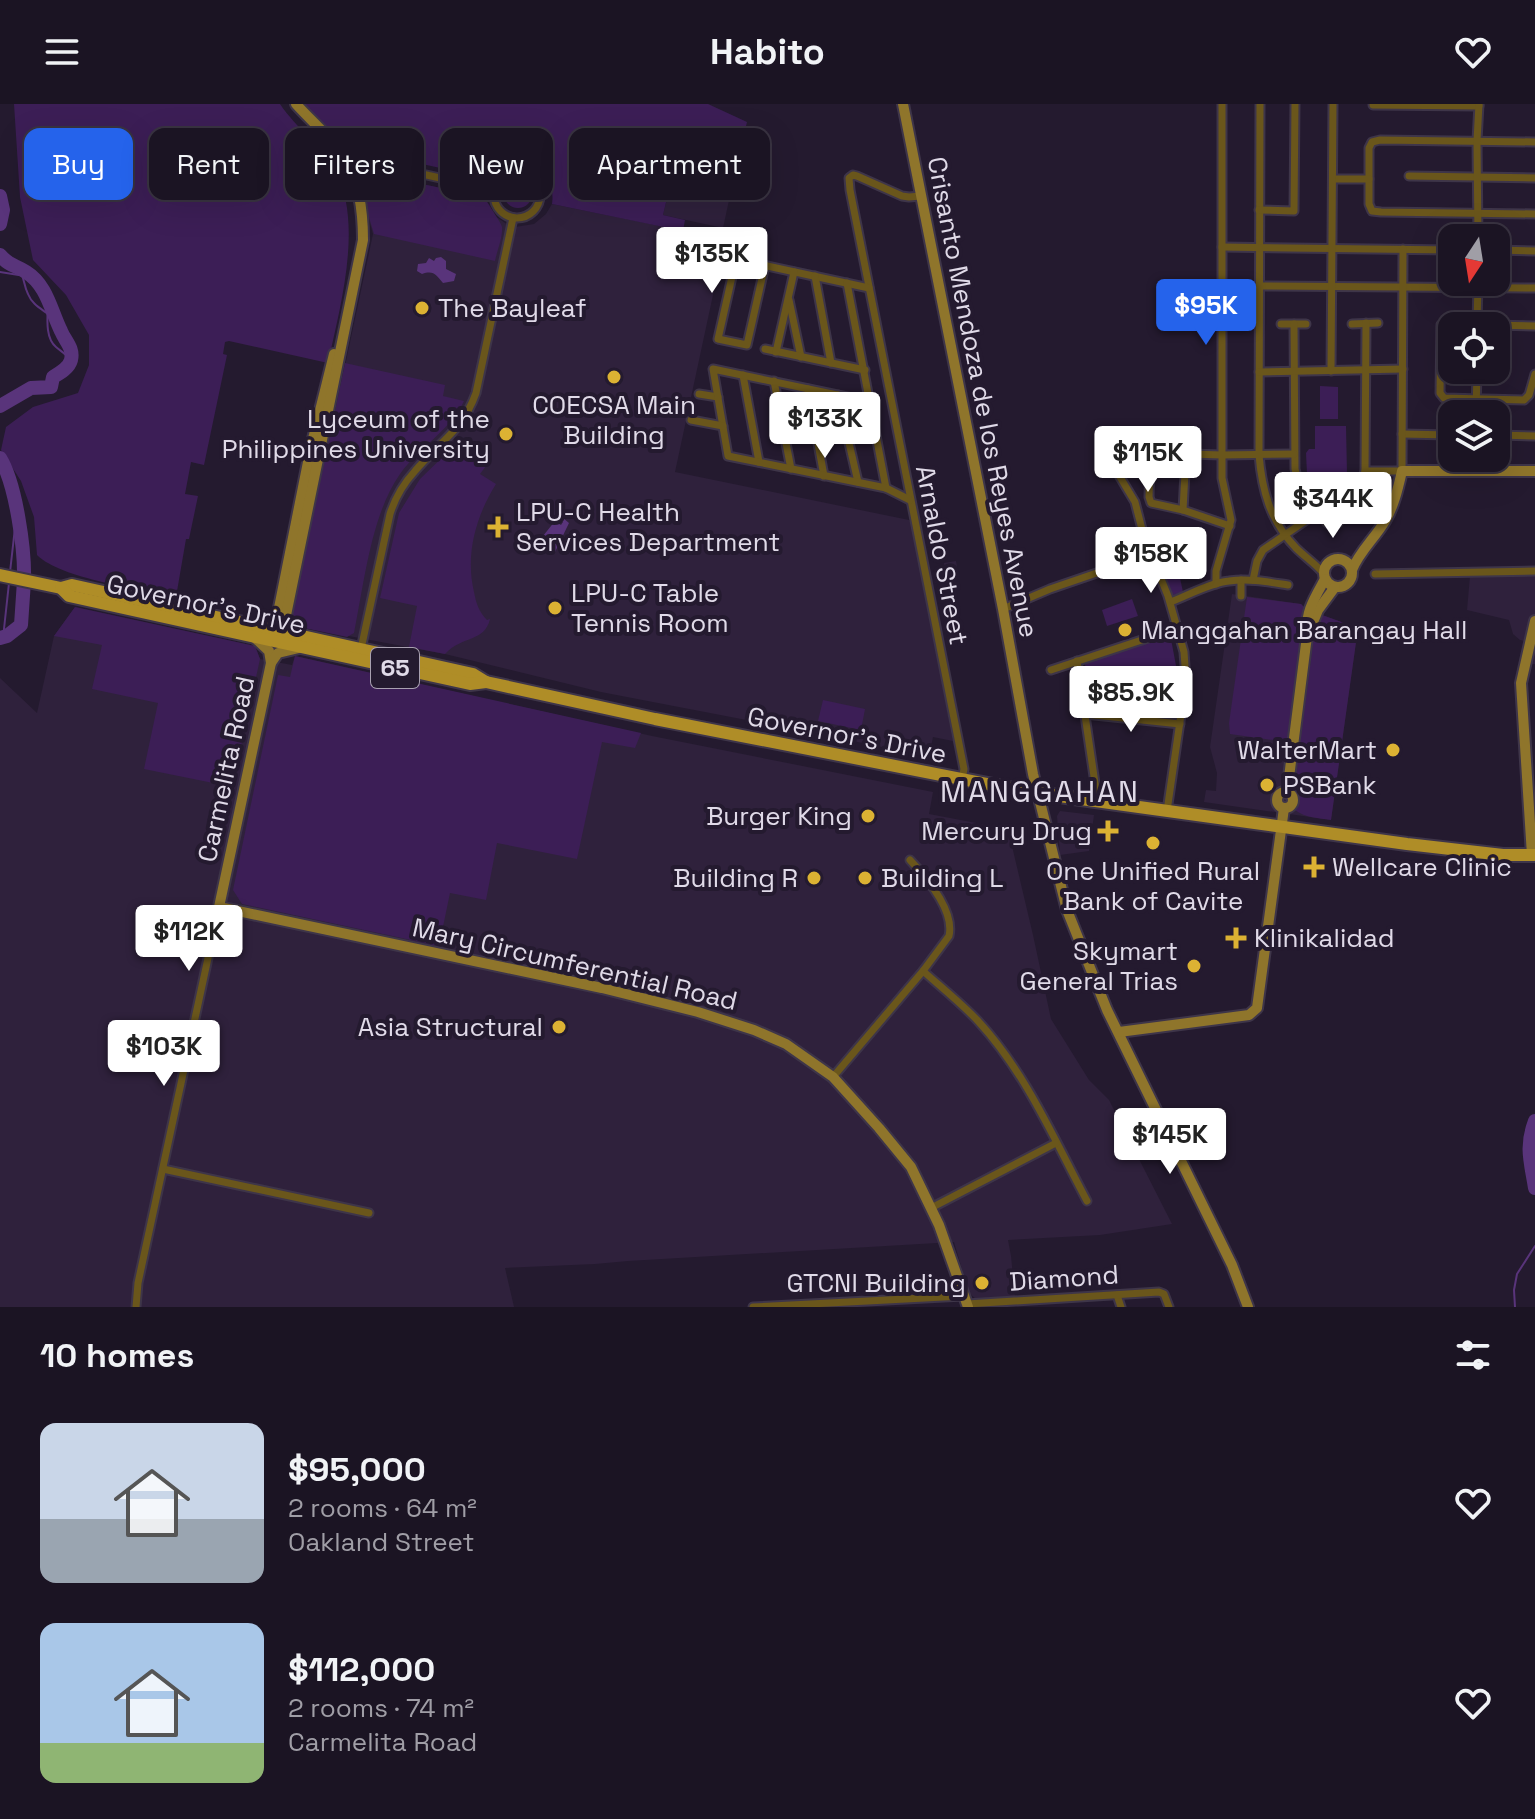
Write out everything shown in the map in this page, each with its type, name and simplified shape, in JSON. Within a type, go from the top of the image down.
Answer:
[{"type":"main road","name":"Governor's Drive","points":[[0,575],[305,648],[470,684],[486,682]]},
{"type":"main road","name":"Governor's Drive","points":[[67,590],[295,634],[473,674],[486,682],[655,719],[962,780],[1281,827],[1492,854],[1534,855]]},
{"type":"street","points":[[289,104],[312,128]]},
{"type":"street","points":[[296,104],[319,128]]},
{"type":"street","name":"Crisanto Mendoza de los Reyes Avenue","points":[[903,104],[1038,793],[1067,910],[1097,986],[1232,1265],[1248,1307]]},
{"type":"street","points":[[1216,584],[1216,571],[1231,520],[1222,478],[1222,104]]},
{"type":"street","points":[[1260,104],[1259,455],[1263,489],[1284,535],[1326,572],[1327,583],[1335,587],[1348,583],[1351,580],[1349,566]]},
{"type":"street","points":[[1259,210],[1294,211],[1295,104]]},
{"type":"street","points":[[1331,371],[1333,104]]},
{"type":"street","points":[[1373,105],[1479,105],[1478,224]]},
{"type":"street","points":[[1535,142],[1372,142],[1369,148],[1369,204],[1372,211],[1535,214]]},
{"type":"street","name":"Arnaldo Street","points":[[921,196],[902,196],[857,176],[849,178],[964,769],[962,780]]},
{"type":"street","points":[[1409,176],[1535,178]]},
{"type":"street","points":[[1333,179],[1369,179]]},
{"type":"street","points":[[262,627],[276,623],[311,447],[356,249],[353,200]]},
{"type":"street","points":[[295,634],[284,625],[363,240],[359,200]]},
{"type":"street","points":[[495,200],[497,208],[513,218],[527,215],[535,209],[538,200]]},
{"type":"street","points":[[361,649],[393,504],[412,474],[457,428],[471,406],[513,218]]},
{"type":"street","points":[[1222,247],[1438,250]]},
{"type":"street","points":[[1349,566],[1386,519],[1402,471],[1403,249]]},
{"type":"street","points":[[1510,250],[1535,251]]},
{"type":"street","points":[[721,256],[869,288]]},
{"type":"street","points":[[736,259],[718,339],[747,345],[765,265]]},
{"type":"street","points":[[776,352],[794,272]]},
{"type":"street","points":[[815,276],[831,363]]},
{"type":"street","points":[[847,283],[886,488]]},
{"type":"street","points":[[1259,286],[1438,286]]},
{"type":"street","points":[[1510,287],[1535,288]]},
{"type":"street","points":[[788,296],[801,357]]},
{"type":"street","points":[[1323,517],[1324,511],[1350,507],[1365,471],[1366,323]]},
{"type":"street","points":[[1352,324],[1378,323]]},
{"type":"street","points":[[1281,324],[1306,324]]},
{"type":"street","points":[[1294,324],[1294,454],[1298,480],[1315,514],[1335,525],[1340,521],[1335,509]]},
{"type":"street","points":[[1510,326],[1535,326]]},
{"type":"street","points":[[765,349],[865,370]]},
{"type":"street","points":[[871,402],[713,369],[728,456],[886,488],[910,500]]},
{"type":"street","points":[[1259,372],[1403,369]]},
{"type":"street","points":[[1440,384],[1441,397],[1444,398],[1524,400],[1529,395],[1535,374]]},
{"type":"street","points":[[743,375],[759,462]]},
{"type":"street","points":[[774,381],[791,469]]},
{"type":"street","points":[[1476,399],[1477,384]]},
{"type":"street","points":[[808,389],[824,476]]},
{"type":"street","points":[[699,394],[718,397]]},
{"type":"street","points":[[838,395],[858,482]]},
{"type":"street","points":[[691,420],[723,426]]},
{"type":"street","points":[[1402,434],[1438,435]]},
{"type":"street","points":[[1510,435],[1535,436]]},
{"type":"street","points":[[1111,445],[1114,467],[1135,502],[1184,652],[1186,680],[1167,811]]},
{"type":"street","points":[[1230,526],[1149,500],[1149,459],[1153,453],[1294,454]]},
{"type":"street","points":[[1183,510],[1186,454]]},
{"type":"street","points":[[1365,471],[1438,471]]},
{"type":"street","points":[[1510,471],[1535,471]]},
{"type":"street","points":[[1253,580],[1259,555],[1315,514]]},
{"type":"street","points":[[1003,609],[1063,584],[1152,554]]},
{"type":"street","points":[[1119,1032],[1249,1015],[1257,1008],[1284,808],[1293,802],[1292,796],[1287,793],[1307,636],[1306,621],[1334,560],[1349,566]]},
{"type":"street","points":[[1375,574],[1535,571]]},
{"type":"street","points":[[1241,580],[1241,596]]},
{"type":"street","points":[[1173,601],[1216,584],[1241,580],[1288,585]]},
{"type":"street","points":[[1307,636],[1318,610],[1335,587]]},
{"type":"street","points":[[1534,855],[1521,683],[1535,621]]},
{"type":"street","points":[[1051,670],[1178,628]]},
{"type":"street","points":[[252,636],[269,651],[271,663]]},
{"type":"street","points":[[271,663],[278,653],[305,648]]},
{"type":"street","points":[[1077,661],[1095,801]]},
{"type":"street","name":"Carmelita Road","points":[[136,1307],[138,1283],[271,663]]},
{"type":"street","points":[[1085,714],[1180,724]]},
{"type":"street","points":[[833,1077],[949,936],[951,929],[932,884],[910,860]]},
{"type":"street","name":"Mary Circumferential Road","points":[[219,907],[602,988],[698,1012],[786,1044],[833,1077],[911,1167],[939,1225],[966,1302]]},
{"type":"street","points":[[923,971],[978,1022],[1009,1061],[1038,1104],[1087,1201]]},
{"type":"street","points":[[931,1208],[1056,1143]]},
{"type":"street","points":[[163,1169],[369,1213]]},
{"type":"street","name":"Diamond","points":[[753,1307],[966,1302],[1027,1304],[1071,1297],[1159,1292],[1164,1294],[1169,1307]]},
{"type":"street","points":[[1117,1295],[1121,1307]]},
{"type":"street","points":[[1071,1297],[1075,1307]]},
{"type":"shaded area","points":[[14,104],[280,104],[300,128],[285,128],[285,200],[346,200],[349,240],[347,265],[328,363],[225,342],[223,354],[227,355],[204,465],[191,462],[185,494],[198,496],[189,539],[186,539],[176,597],[82,577],[64,571],[37,555],[34,517],[21,481],[1,450],[6,427],[33,407],[78,393],[89,365],[89,335],[66,295],[33,260],[20,197]]},
{"type":"shaded area","points":[[302,104],[708,104],[747,122],[746,128],[569,128],[569,200],[667,200],[663,215],[685,220],[683,231],[552,204],[553,128],[440,128],[440,168],[424,164],[424,128],[325,128]]},
{"type":"shaded area","name":"Lyceum of the Philippines University","points":[[424,184],[440,188],[440,200],[486,200],[495,216],[515,227],[534,224],[552,204],[725,239],[675,472],[909,520],[953,741],[933,737],[929,757],[796,729],[794,733],[785,731],[779,719],[767,716],[762,723],[601,692],[445,654],[290,625],[373,234],[363,200],[424,200]]},
{"type":"shaded area","points":[[424,184],[440,188],[440,200],[486,200],[502,227],[495,261],[374,234],[364,200],[424,200]]},
{"type":"shaded area","points":[[506,200],[530,200],[518,208]]},
{"type":"shaded area","points":[[666,200],[729,200],[723,228],[663,215]]},
{"type":"shaded area","points":[[441,257],[446,261],[446,269],[456,274],[454,281],[443,283],[434,274],[417,271],[418,264],[426,263],[429,258],[434,261]]},
{"type":"shaded area","points":[[345,363],[445,385],[443,396],[464,401],[450,422],[408,464],[390,491],[375,529],[354,633],[347,637],[290,625]]},
{"type":"shaded area","points":[[1320,386],[1338,387],[1338,419],[1320,419]]},
{"type":"shaded area","points":[[1315,426],[1346,426],[1347,474],[1307,474],[1306,453],[1309,449],[1315,449]]},
{"type":"shaded area","points":[[452,448],[486,466],[480,474],[496,484],[478,522],[471,564],[477,604],[484,617],[490,619],[483,632],[445,654],[409,647],[417,606],[380,598],[399,513],[420,479]]},
{"type":"shaded area","points":[[563,518],[569,523],[555,552],[539,541],[555,521],[561,525]]},
{"type":"shaded area","points":[[1159,558],[1177,564],[1183,592],[1171,596]]},
{"type":"shaded area","points":[[956,561],[958,591],[950,593],[947,581],[935,583],[933,575],[945,572],[944,563]]},
{"type":"shaded area","points":[[1535,571],[1535,664],[1528,664],[1534,643],[1520,640],[1513,634],[1509,620],[1467,610],[1470,576]]},
{"type":"shaded area","points":[[1232,594],[1301,604],[1306,609],[1358,628],[1331,820],[1204,802],[1206,790],[1216,791],[1217,773],[1210,747]]},
{"type":"shaded area","points":[[1247,597],[1301,604],[1306,609],[1287,744],[1230,734]]},
{"type":"shaded area","points":[[1132,599],[1138,616],[1107,626],[1102,610]]},
{"type":"shaded area","points":[[75,607],[255,646],[260,659],[292,665],[295,656],[652,736],[933,792],[929,814],[1008,829],[1051,1019],[1089,1080],[1109,1100],[1172,1224],[1100,1235],[1008,1240],[1015,1296],[976,1299],[969,1293],[954,1242],[505,1268],[514,1307],[0,1307],[0,678],[37,713],[54,636]]},
{"type":"shaded area","points":[[75,607],[255,646],[260,659],[234,778],[223,785],[144,769],[158,703],[92,689],[102,645],[54,636]]},
{"type":"shaded area","points":[[1322,615],[1358,628],[1331,820],[1295,810],[1294,789],[1315,628]]},
{"type":"shaded area","points":[[1170,634],[1178,676],[1172,716],[1091,706],[1085,664]]},
{"type":"shaded area","points":[[295,656],[641,733],[635,748],[602,742],[577,859],[497,843],[486,900],[450,893],[439,946],[242,904],[233,890],[278,675],[290,677]]},
{"type":"shaded area","points":[[823,700],[865,709],[861,730],[818,721]]},
{"type":"shaded area","points":[[1060,811],[1094,815],[1089,851],[1060,855],[1057,816]]},
{"type":"waterway","points":[[0,196],[3,210],[0,224]]},
{"type":"waterway","points":[[0,207],[3,210]]},
{"type":"waterway","points":[[0,255],[39,284],[72,356],[66,368],[53,377],[51,387],[31,388],[0,406]]},
{"type":"waterway","points":[[18,268],[30,297],[36,306],[48,314]]},
{"type":"waterway","points":[[0,272],[31,277]]},
{"type":"waterway","points":[[48,300],[52,343],[70,362]]},
{"type":"waterway","points":[[0,458],[11,484],[18,518],[24,581],[21,625],[0,638]]},
{"type":"waterway","points":[[10,572],[17,510]]},
{"type":"waterway","points":[[0,641],[3,638],[9,583]]},
{"type":"waterway","points":[[1535,1121],[1530,1147],[1535,1188]]},
{"type":"waterway","points":[[1515,1307],[1517,1274],[1535,1246]]},
{"type":"place","name":"The Bayleaf","points":[[422,308]]},
{"type":"place","name":"COECSA Main Building","points":[[614,377]]},
{"type":"place","name":"Lyceum of the Philippines University","points":[[506,434]]},
{"type":"place","name":"LPU-C Health Services Department","points":[[498,527]]},
{"type":"place","name":"LPU-C Table Tennis Room","points":[[555,608]]},
{"type":"place","name":"Manggahan Barangay Hall","points":[[1125,630]]},
{"type":"place","name":"WalterMart","points":[[1393,750]]},
{"type":"place","name":"PSBank","points":[[1267,785]]},
{"type":"place","name":"Burger King","points":[[868,816]]},
{"type":"place","name":"Mercury Drug","points":[[1108,831]]},
{"type":"place","name":"One Unified Rural Bank of Cavite","points":[[1153,843]]},
{"type":"place","name":"Wellcare Clinic","points":[[1314,867]]},
{"type":"place","name":"Building R","points":[[814,878]]},
{"type":"place","name":"Building L","points":[[865,878]]},
{"type":"place","name":"Klinikalidad","points":[[1236,938]]},
{"type":"place","name":"Skymart General Trias","points":[[1194,966]]},
{"type":"place","name":"Asia Structural","points":[[559,1027]]},
{"type":"place","name":"GTCNI Building","points":[[982,1283]]},
{"type":"district","name":"MANGGAHAN","points":[[1040,792]]}]
